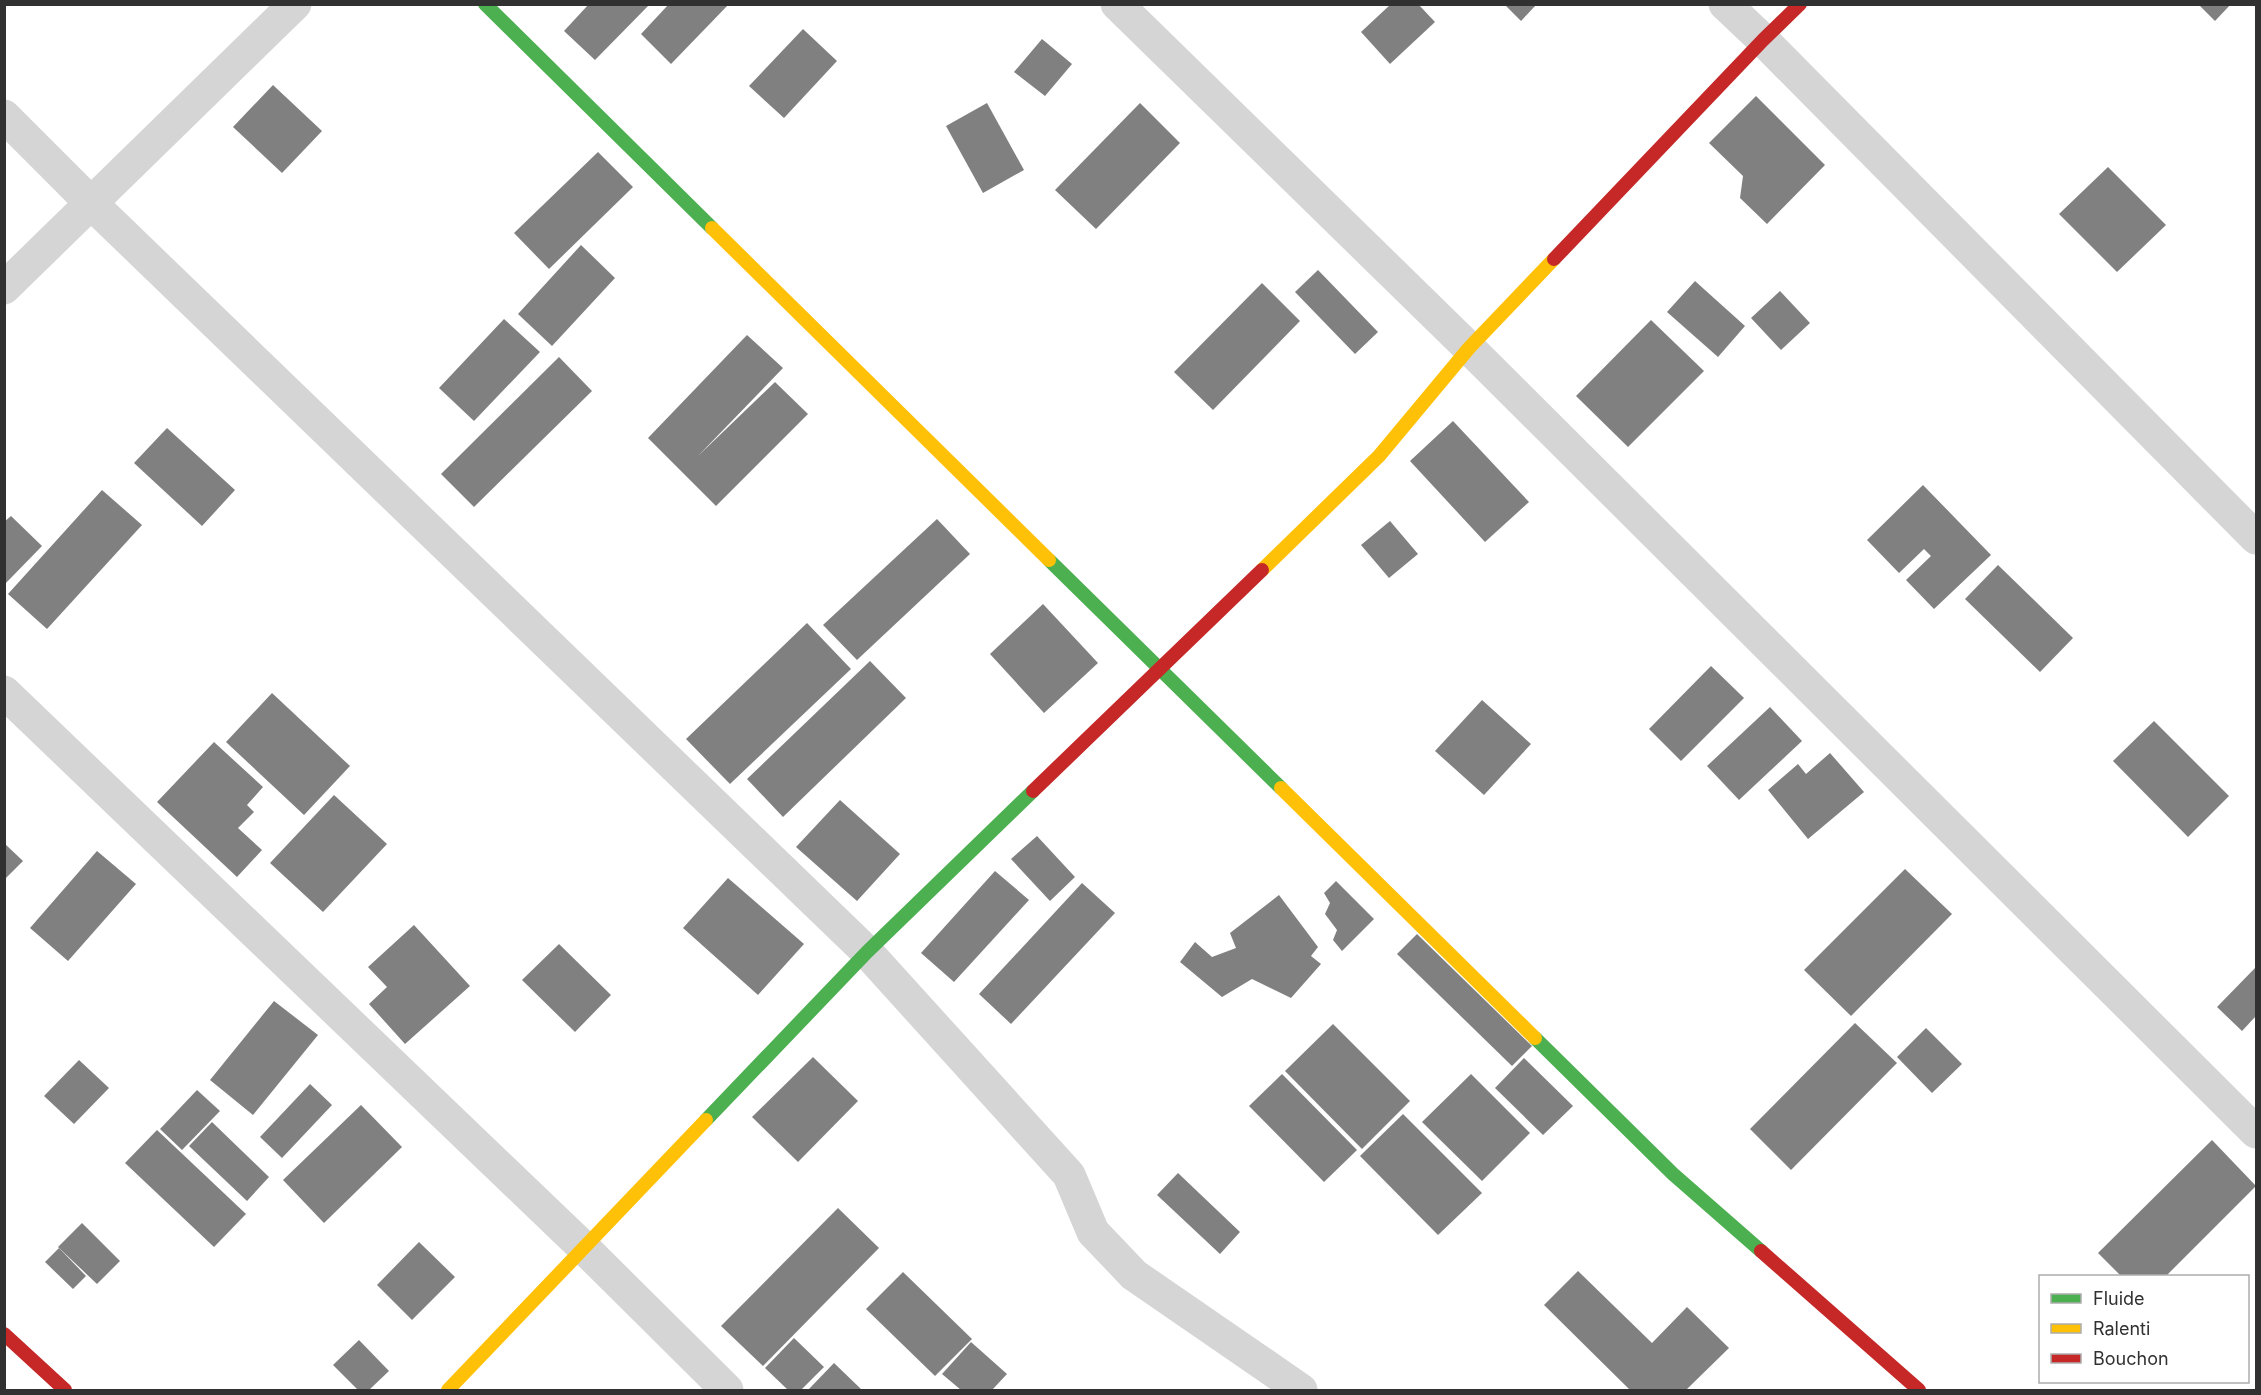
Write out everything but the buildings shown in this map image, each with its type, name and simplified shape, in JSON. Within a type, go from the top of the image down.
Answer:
[{"type":"street","points":[[4,288],[295,4]]},
{"type":"street","points":[[485,4],[1673,1174],[1919,1390]]},
{"type":"street","points":[[1117,4],[1469,348],[2256,1132]]},
{"type":"street","points":[[1725,4],[2256,538]]},
{"type":"street","points":[[448,1390],[867,952],[1379,456],[1469,348],[1800,4]]},
{"type":"street","points":[[4,116],[92,204],[867,952],[1069,1175],[1093,1232],[1134,1275],[1301,1390]]},
{"type":"street","points":[[4,692],[583,1247],[727,1390]]},
{"type":"street","points":[[4,1334],[65,1390]]},
{"type":"traffic: fast","points":[[485,4],[712,228]]},
{"type":"traffic: fast","points":[[1049,560],[1281,788]]},
{"type":"traffic: fast","points":[[706,1120],[867,952],[1033,791]]},
{"type":"traffic: fast","points":[[1535,1038],[1673,1174],[1761,1251]]},
{"type":"traffic: slow","points":[[712,228],[1049,560]]},
{"type":"traffic: slow","points":[[1262,570],[1379,456],[1469,348],[1554,259]]},
{"type":"traffic: slow","points":[[1281,788],[1535,1038]]},
{"type":"traffic: slow","points":[[448,1390],[706,1120]]},
{"type":"traffic: jam","points":[[1554,259],[1800,4]]},
{"type":"traffic: jam","points":[[1033,791],[1262,570]]},
{"type":"traffic: jam","points":[[1761,1251],[1919,1390]]},
{"type":"traffic: jam","points":[[4,1334],[65,1390]]}]
